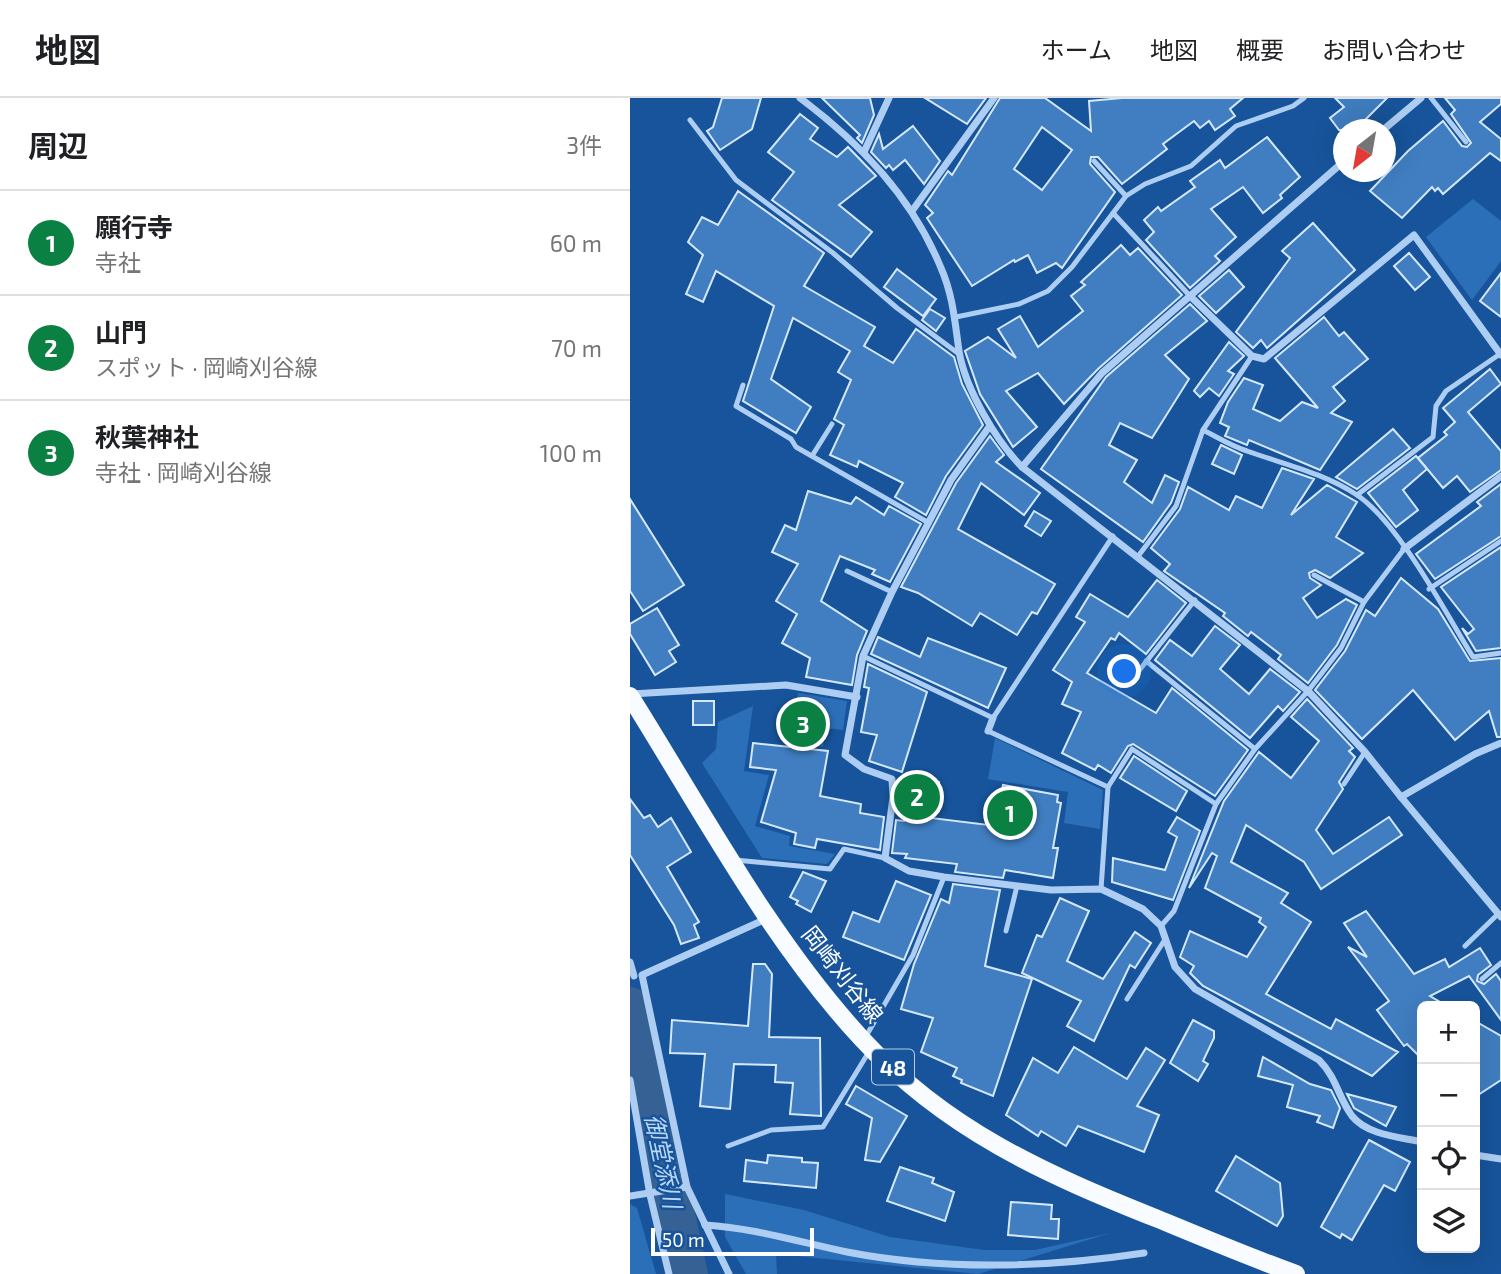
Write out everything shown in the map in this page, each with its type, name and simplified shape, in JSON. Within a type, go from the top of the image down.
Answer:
[{"type":"main road","name":"岡崎刈谷線","points":[[630,695],[769,917],[809,975],[867,1044],[930,1101],[994,1145],[1062,1181],[1271,1270],[1296,1274]]},
{"type":"street","points":[[800,98],[864,152],[912,211],[942,269],[956,317],[959,354],[989,428],[1004,449],[1022,467],[1139,555],[1308,691],[1365,752],[1500,915]]},
{"type":"street","points":[[864,152],[889,98]]},
{"type":"street","points":[[912,211],[994,98]]},
{"type":"street","points":[[1396,119],[1421,98]]},
{"type":"street","points":[[1022,467],[1102,373],[1333,171]]},
{"type":"street","points":[[1190,296],[1252,356],[1264,359],[1414,235],[1501,355]]},
{"type":"street","points":[[989,428],[951,480],[892,592],[863,656],[845,755],[864,769],[892,779],[893,797],[885,858],[909,871],[944,877],[1051,890],[1101,888],[1143,909],[1161,926],[1175,967],[1195,989],[1319,1060],[1333,1073],[1351,1115],[1362,1125],[1417,1141]]},
{"type":"street","points":[[1404,549],[1501,476]]},
{"type":"street","points":[[630,695],[786,685],[857,697]]},
{"type":"street","points":[[988,731],[993,718]]},
{"type":"street","points":[[1401,797],[1475,754],[1501,743]]},
{"type":"street","points":[[635,976],[769,917]]},
{"type":"street","points":[[630,962],[687,1186],[729,1274]]},
{"type":"street","points":[[630,1080],[650,1195],[668,1274]]},
{"type":"street","points":[[1480,1156],[1501,1159]]},
{"type":"street","points":[[630,1196],[650,1195],[687,1186]]},
{"type":"street","points":[[705,1225],[746,1228],[848,1252],[976,1267],[1072,1264],[1144,1253]]},
{"type":"lane","points":[[956,317],[1019,304],[1048,291],[1072,267],[1126,196],[1146,184],[1191,166],[1236,126],[1293,106],[1304,98]]},
{"type":"lane","points":[[1431,98],[1466,142]]},
{"type":"lane","points":[[690,120],[736,180],[833,253],[897,308],[959,354]]},
{"type":"lane","points":[[1094,161],[1126,196]]},
{"type":"lane","points":[[1113,213],[1190,296]]},
{"type":"lane","points":[[1357,495],[1433,437],[1436,406],[1446,391],[1501,355]]},
{"type":"lane","points":[[1139,555],[1176,506],[1203,430],[1252,356]]},
{"type":"lane","points":[[743,385],[736,406],[791,439],[796,447],[929,523]]},
{"type":"lane","points":[[812,456],[832,424]]},
{"type":"lane","points":[[1203,430],[1244,450],[1303,469],[1357,495],[1379,516],[1404,549],[1473,657],[1501,653]]},
{"type":"lane","points":[[863,656],[993,718],[1113,536]]},
{"type":"lane","points":[[1429,589],[1501,541]]},
{"type":"lane","points":[[1161,926],[1174,911],[1216,804],[1255,749],[1308,691],[1341,648],[1364,602],[1404,549]]},
{"type":"lane","points":[[847,571],[892,592]]},
{"type":"lane","points":[[1314,575],[1364,602]]},
{"type":"lane","points":[[1130,682],[1195,600]]},
{"type":"lane","points":[[1146,661],[1255,749]]},
{"type":"lane","points":[[988,731],[1108,787]]},
{"type":"lane","points":[[1101,888],[1108,787],[1132,749],[1216,804]]},
{"type":"lane","points":[[1344,784],[1365,752]]},
{"type":"lane","points":[[733,860],[830,869],[844,849],[885,858]]},
{"type":"lane","points":[[728,1146],[771,1129],[823,1127],[914,955],[944,877]]},
{"type":"lane","points":[[1006,931],[1017,886]]},
{"type":"lane","points":[[1465,946],[1500,915]]},
{"type":"lane","points":[[1127,999],[1164,941]]},
{"type":"lane","points":[[1482,979],[1501,962]]},
{"type":"shaded area","points":[[1473,199],[1501,221],[1501,261],[1472,300],[1426,237]]},
{"type":"shaded area","points":[[798,693],[847,701],[843,730],[826,728],[823,747],[790,742]]},
{"type":"shaded area","points":[[753,706],[744,771],[769,775],[755,826],[790,836],[789,846],[835,854],[827,864],[762,858],[702,763],[716,749],[718,722]]},
{"type":"shaded area","points":[[995,738],[1103,790],[1100,829],[1064,823],[1068,792],[988,779]]},
{"type":"shaded area","points":[[725,1194],[804,1210],[890,1237],[984,1250],[1035,1250],[1110,1233],[978,1274],[776,1254],[777,1274],[746,1274],[725,1237]]},
{"type":"shaded area","points":[[630,1204],[637,1208],[656,1274],[630,1274]]},
{"type":"building","points":[[722,98],[761,98],[752,129],[720,150],[707,131],[713,127]]},
{"type":"building","points":[[822,98],[870,98],[874,115],[862,143],[857,138],[860,135]]},
{"type":"building","points":[[925,98],[986,98],[967,124]]},
{"type":"building","points":[[1000,98],[1045,98],[1091,131],[1089,101],[1122,98],[1243,98],[1230,109],[1235,116],[1215,130],[1209,121],[1200,128],[1194,121],[1163,144],[1167,149],[1122,184],[1098,157],[1091,157],[1090,164],[1115,192],[1062,268],[1056,263],[1037,273],[1028,255],[1015,262],[1014,260],[972,286],[927,218],[933,213],[925,205],[948,171],[952,175]],"holes":[[[1042,127],[1072,150],[1042,190],[1014,169]]]},
{"type":"building","points":[[1335,98],[1387,98],[1366,119],[1333,119],[1333,122],[1330,118],[1344,107]]},
{"type":"building","points":[[1445,98],[1501,98],[1501,104],[1480,122],[1501,139],[1501,161],[1490,153],[1443,194],[1438,188],[1435,191],[1432,187],[1402,218],[1370,191],[1379,182],[1396,182],[1396,164],[1443,121],[1462,146],[1467,147],[1471,143],[1451,114],[1455,110]]},
{"type":"building","points":[[800,114],[818,128],[810,139],[837,157],[848,147],[876,176],[839,205],[872,232],[851,257],[772,200],[794,172],[768,152]]},
{"type":"building","points":[[913,126],[940,161],[924,184],[905,160],[893,170],[889,165],[886,168],[871,152],[879,134],[883,149]]},
{"type":"building","points":[[1267,137],[1300,177],[1280,195],[1282,198],[1263,213],[1243,187],[1211,209],[1236,237],[1215,256],[1220,261],[1190,288],[1146,240],[1154,232],[1144,220],[1158,207],[1161,211],[1195,187],[1190,181],[1220,160],[1225,168]]},
{"type":"building","points":[[738,191],[824,253],[804,286],[875,327],[864,346],[893,363],[916,329],[954,357],[962,384],[983,425],[946,476],[926,515],[895,497],[903,483],[859,461],[857,467],[830,455],[844,425],[834,419],[851,380],[838,372],[850,351],[793,318],[771,379],[811,407],[796,433],[743,401],[774,306],[716,271],[703,302],[686,294],[703,255],[688,242],[702,217],[718,225]]},
{"type":"building","points":[[1313,223],[1355,270],[1267,348],[1261,340],[1253,348],[1236,332],[1290,258],[1282,251]]},
{"type":"building","points":[[1121,245],[1130,255],[1138,248],[1182,295],[1098,369],[1064,404],[1038,373],[1006,391],[1037,427],[1013,447],[980,394],[965,351],[988,337],[1016,358],[998,329],[1020,316],[1038,347],[1083,311],[1071,296],[1085,285],[1081,282]]},
{"type":"building","points":[[1409,253],[1430,277],[1415,290],[1394,266]]},
{"type":"building","points":[[897,269],[936,299],[923,316],[884,287]]},
{"type":"building","points":[[1229,270],[1244,287],[1216,313],[1199,296]]},
{"type":"building","points":[[1501,273],[1501,317],[1480,301]]},
{"type":"building","points":[[1190,304],[1207,321],[1165,355],[1189,379],[1152,438],[1120,423],[1109,445],[1137,460],[1124,482],[1152,503],[1165,475],[1179,482],[1171,503],[1143,542],[1041,469],[1106,377]]},
{"type":"building","points":[[930,309],[945,318],[936,331],[922,320]]},
{"type":"building","points":[[1324,317],[1339,336],[1344,332],[1368,359],[1333,387],[1345,401],[1331,413],[1352,422],[1320,470],[1249,440],[1247,445],[1225,436],[1229,427],[1220,423],[1228,402],[1244,378],[1263,385],[1253,409],[1280,421],[1302,402],[1318,408],[1275,358]]},
{"type":"building","points":[[1229,342],[1244,356],[1228,371],[1234,374],[1219,396],[1209,388],[1200,397],[1194,391]]},
{"type":"building","points":[[1490,369],[1501,384],[1468,412],[1501,451],[1501,470],[1470,492],[1457,476],[1443,488],[1418,458],[1447,435],[1444,432],[1455,422],[1443,408]]},
{"type":"building","points":[[1393,429],[1410,448],[1357,489],[1336,477]]},
{"type":"building","points":[[990,436],[1004,455],[996,462],[1040,493],[1024,515],[981,483],[958,529],[1055,584],[1037,614],[1032,612],[1017,635],[980,613],[972,626],[918,593],[901,587],[956,483]]},
{"type":"building","points":[[1221,445],[1242,455],[1234,474],[1212,464]]},
{"type":"building","points":[[1416,456],[1427,469],[1403,490],[1418,510],[1396,527],[1368,493]]},
{"type":"building","points":[[1282,468],[1314,479],[1291,515],[1327,485],[1357,502],[1336,537],[1363,553],[1330,578],[1315,570],[1309,573],[1310,578],[1321,585],[1303,598],[1317,618],[1346,599],[1357,605],[1337,645],[1308,683],[1278,659],[1281,655],[1251,632],[1248,636],[1223,616],[1225,613],[1164,571],[1170,564],[1151,548],[1180,509],[1188,487],[1229,510],[1236,496],[1262,508]]},
{"type":"building","points":[[1501,484],[1501,536],[1435,579],[1416,554],[1481,506],[1477,502]]},
{"type":"building","points":[[808,491],[851,504],[856,497],[884,515],[889,506],[921,524],[890,582],[872,574],[875,570],[840,556],[821,601],[867,631],[857,655],[852,685],[806,677],[810,658],[782,643],[797,614],[776,601],[798,564],[772,552],[785,525],[796,530]]},
{"type":"building","points":[[630,499],[684,585],[643,611],[630,591]]},
{"type":"building","points":[[1034,511],[1051,521],[1041,536],[1025,526]]},
{"type":"building","points":[[1501,547],[1501,648],[1476,651],[1462,628],[1468,634],[1474,629],[1441,587]]},
{"type":"building","points":[[1401,578],[1438,609],[1470,661],[1501,658],[1501,737],[1497,737],[1489,711],[1455,740],[1413,690],[1362,739],[1315,690],[1345,651],[1366,610],[1375,616]]},
{"type":"building","points":[[1157,580],[1186,603],[1146,654],[1119,633],[1115,640],[1111,638],[1087,673],[1156,713],[1172,688],[1248,750],[1215,796],[1133,744],[1128,746],[1111,773],[1098,765],[1095,770],[1062,753],[1081,712],[1062,704],[1072,682],[1053,670],[1085,622],[1076,617],[1090,594],[1128,617]]},
{"type":"building","points":[[657,608],[679,645],[669,651],[676,662],[655,675],[630,634],[630,624]]},
{"type":"building","points":[[1215,626],[1240,645],[1220,669],[1249,694],[1270,669],[1300,692],[1283,711],[1278,706],[1250,738],[1155,660],[1170,640],[1192,656]]},
{"type":"building","points":[[878,637],[920,657],[928,638],[1006,668],[988,708],[871,654]]},
{"type":"building","points":[[868,664],[927,692],[902,772],[869,761],[877,735],[861,732],[869,688],[864,687]]},
{"type":"building","points":[[1307,699],[1353,748],[1349,751],[1355,757],[1339,782],[1343,789],[1316,830],[1333,854],[1389,817],[1402,835],[1321,889],[1304,862],[1246,825],[1231,862],[1288,893],[1281,903],[1311,922],[1266,994],[1331,1029],[1336,1019],[1398,1052],[1372,1076],[1203,986],[1190,973],[1194,966],[1180,957],[1190,931],[1247,957],[1266,927],[1259,922],[1261,918],[1205,888],[1217,856],[1212,853],[1189,888],[1224,801],[1259,752],[1291,778],[1319,741],[1291,717]]},
{"type":"building","points":[[693,701],[714,701],[714,725],[693,725]]},
{"type":"building","points":[[753,743],[828,751],[820,796],[861,804],[860,813],[884,817],[880,850],[817,839],[815,848],[794,844],[796,833],[761,822],[776,770],[750,767]]},
{"type":"building","points":[[1134,756],[1187,791],[1176,811],[1120,778]]},
{"type":"building","points":[[911,774],[939,782],[931,818],[988,825],[994,798],[1000,799],[1003,785],[1058,795],[1057,802],[1061,803],[1053,848],[1058,848],[1053,878],[1005,870],[1003,878],[955,872],[957,864],[905,858],[907,854],[892,853],[896,820],[904,821]]},
{"type":"building","points":[[630,799],[644,818],[650,815],[658,827],[671,818],[691,852],[667,867],[699,922],[694,925],[699,938],[681,944],[674,925],[630,855]]},
{"type":"building","points":[[1177,817],[1200,831],[1173,900],[1112,882],[1113,858],[1165,870],[1177,837],[1168,832]]},
{"type":"building","points":[[803,872],[826,881],[811,912],[796,904],[798,901],[790,897]]},
{"type":"building","points":[[896,881],[931,895],[904,960],[843,937],[853,912],[879,922]]},
{"type":"building","points":[[953,884],[1000,890],[985,966],[1032,979],[993,1096],[961,1083],[962,1080],[953,1076],[957,1068],[921,1052],[933,1018],[901,1009],[914,964],[941,899],[949,903]]},
{"type":"building","points":[[1060,898],[1089,911],[1067,961],[1103,979],[1135,932],[1151,943],[1135,968],[1130,965],[1094,1041],[1067,1026],[1081,1001],[1022,973],[1037,935],[1042,937]]},
{"type":"building","points":[[1366,911],[1414,974],[1445,959],[1449,967],[1480,948],[1491,965],[1478,975],[1477,981],[1484,984],[1496,974],[1501,981],[1501,1020],[1469,976],[1430,996],[1438,1001],[1417,1001],[1417,1054],[1407,1044],[1404,1046],[1377,1010],[1389,1001],[1348,947],[1367,957],[1344,923]]},
{"type":"building","points":[[753,964],[765,964],[772,974],[769,1037],[820,1038],[821,1116],[790,1114],[793,1083],[775,1082],[776,1065],[734,1064],[730,1109],[700,1106],[705,1054],[670,1053],[672,1020],[748,1026]]},
{"type":"building","points":[[1193,1020],[1214,1031],[1214,1038],[1203,1061],[1208,1064],[1198,1081],[1170,1063]]},
{"type":"building","points":[[1480,1024],[1501,1036],[1501,1080],[1480,1094]]},
{"type":"building","points":[[1074,1047],[1127,1079],[1146,1048],[1165,1060],[1137,1106],[1159,1115],[1144,1152],[1078,1126],[1066,1146],[1041,1131],[1038,1136],[1006,1115],[1033,1058],[1058,1073]]},
{"type":"building","points":[[1263,1057],[1310,1084],[1331,1090],[1340,1108],[1333,1128],[1317,1122],[1320,1116],[1287,1107],[1293,1085],[1258,1076]]},
{"type":"building","points":[[856,1086],[907,1116],[880,1162],[865,1160],[872,1118],[846,1104]]},
{"type":"building","points":[[1347,1094],[1396,1107],[1386,1126],[1354,1108]]},
{"type":"building","points":[[1369,1140],[1410,1162],[1395,1191],[1384,1185],[1352,1240],[1342,1234],[1340,1238],[1321,1227]]},
{"type":"building","points":[[768,1155],[802,1158],[802,1162],[818,1163],[816,1188],[744,1181],[746,1160],[767,1163]]},
{"type":"building","points":[[1236,1156],[1280,1183],[1283,1216],[1277,1226],[1216,1191]]},
{"type":"building","points":[[900,1167],[934,1178],[932,1183],[954,1192],[945,1221],[887,1201]]},
{"type":"building","points":[[1011,1202],[1052,1205],[1051,1219],[1059,1219],[1058,1239],[1008,1235]]},
{"type":"waterway","name":"御堂添川","points":[[630,1006],[689,1274]]},
{"type":"place","name":"秋葉神社","points":[[803,724]]},
{"type":"place","name":"山門","points":[[917,797]]},
{"type":"place","name":"願行寺","points":[[1010,813]]}]
